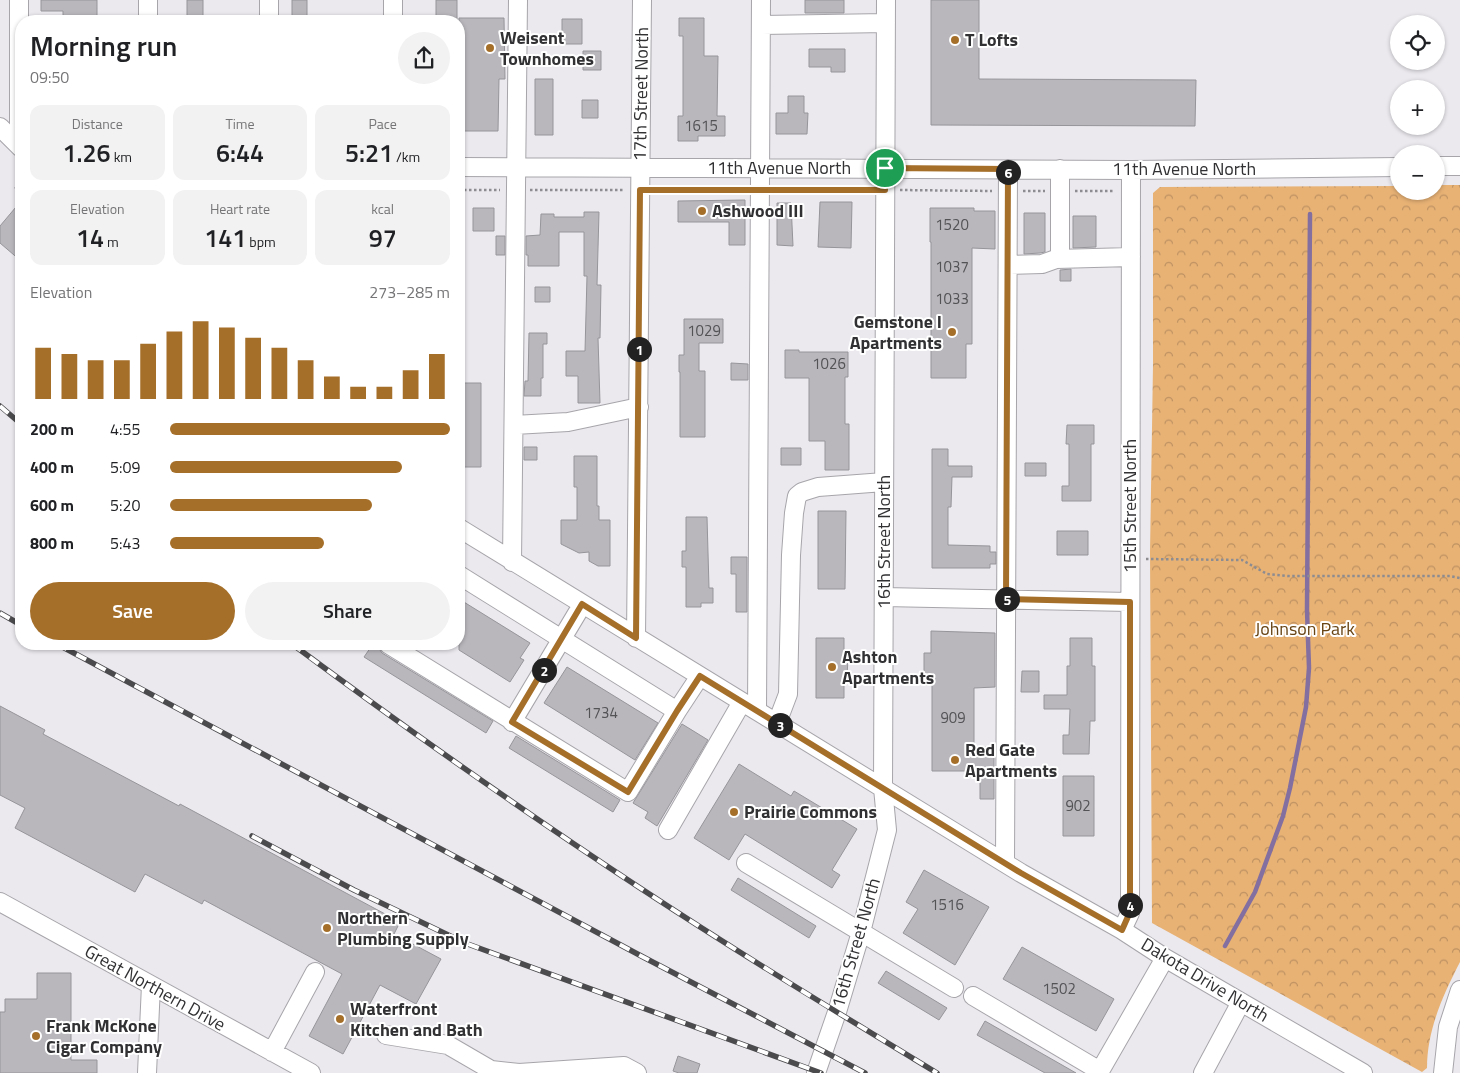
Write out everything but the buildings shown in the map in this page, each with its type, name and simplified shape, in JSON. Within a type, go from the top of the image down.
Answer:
[{"type":"street","points":[[18,15],[19,0]]},
{"type":"street","points":[[148,0],[148,15]]},
{"type":"street","points":[[269,0],[269,15]]},
{"type":"street","points":[[393,0],[393,15]]},
{"type":"street","points":[[512,562],[518,0]]},
{"type":"street","name":"17th Street North","points":[[636,638],[642,0]]},
{"type":"street","points":[[757,711],[761,0]]},
{"type":"street","name":"16th Street North","points":[[816,1073],[838,1012],[887,830],[883,788],[886,0]]},
{"type":"street","points":[[761,26],[886,23]]},
{"type":"street","points":[[10,140],[15,62]]},
{"type":"street","points":[[1445,166],[1460,166]]},
{"type":"street","name":"11th Avenue North","points":[[465,167],[1131,170],[1390,167]]},
{"type":"street","points":[[1005,863],[1008,169]]},
{"type":"street","points":[[1060,169],[1060,259]]},
{"type":"street","name":"15th Street North","points":[[1122,930],[1130,912],[1131,170]]},
{"type":"street","points":[[1008,265],[1042,264],[1060,259],[1131,257]]},
{"type":"street","points":[[514,425],[568,422],[639,407]]},
{"type":"street","points":[[777,723],[788,694],[791,555],[797,496],[802,492],[818,487],[884,482]]},
{"type":"street","name":"Dakota Drive North","points":[[465,532],[1005,863],[1363,1073]]},
{"type":"street","points":[[465,579],[677,711]]},
{"type":"street","points":[[884,597],[1130,602]]},
{"type":"street","points":[[512,722],[582,604]]},
{"type":"street","points":[[398,650],[628,792],[700,676]]},
{"type":"street","points":[[668,830],[742,702]]},
{"type":"street","points":[[746,863],[954,988]]},
{"type":"street","name":"Great Northern Drive","points":[[0,902],[311,1073]]},
{"type":"street","points":[[973,996],[1100,1071],[1166,958]]},
{"type":"street","points":[[272,1052],[314,972]]},
{"type":"street","points":[[147,1073],[151,985]]},
{"type":"street","points":[[1443,1073],[1448,1027],[1460,990]]},
{"type":"street","points":[[1203,1073],[1241,1002]]},
{"type":"street","points":[[386,1035],[448,1046],[491,1070],[519,1073],[624,1066],[636,1073]]},
{"type":"path","points":[[465,190],[1131,191]]},
{"type":"path","points":[[1130,559],[1242,560],[1267,574],[1288,576],[1450,576],[1460,578]]},
{"type":"green space","name":"Johnson Park","points":[[1445,185],[1460,185],[1460,962],[1437,1013],[1430,1040],[1427,1068],[1422,1072],[1152,923],[1150,552],[1153,193],[1160,187],[1390,186],[1390,200],[1445,200]]},
{"type":"waterway","points":[[1225,946],[1255,892],[1283,816],[1306,707],[1309,668],[1307,610],[1310,214]]},
{"type":"railway","points":[[0,406],[15,419]]},
{"type":"railway","points":[[0,613],[15,622]]},
{"type":"railway","points":[[68,650],[645,958],[865,1073]]},
{"type":"railway","points":[[300,650],[408,729],[646,892],[937,1073]]},
{"type":"railway","points":[[252,836],[354,890],[465,943],[821,1073]]},
{"type":"place","name":"T Lofts","points":[[955,40]]},
{"type":"place","name":"Weisent Townhomes","points":[[490,48]]},
{"type":"place","name":"Ashwood III","points":[[702,211]]},
{"type":"place","name":"Gemstone I Apartments","points":[[952,332]]},
{"type":"place","name":"Ashton Apartments","points":[[832,667]]},
{"type":"place","name":"Red Gate Apartments","points":[[955,760]]},
{"type":"place","name":"Prairie Commons","points":[[734,812]]},
{"type":"place","name":"Northern Plumbing Supply","points":[[327,928]]},
{"type":"place","name":"Waterfront Kitchen and Bath","points":[[340,1019]]},
{"type":"place","name":"Frank McKone Cigar Company","points":[[36,1036]]},
{"type":"route","points":[[885,168],[1008,169],[1006,599],[1130,602],[1130,912],[1122,930],[1021,873],[700,676],[628,792],[512,722],[582,604],[636,638],[640,190],[885,190],[885,168]]}]
